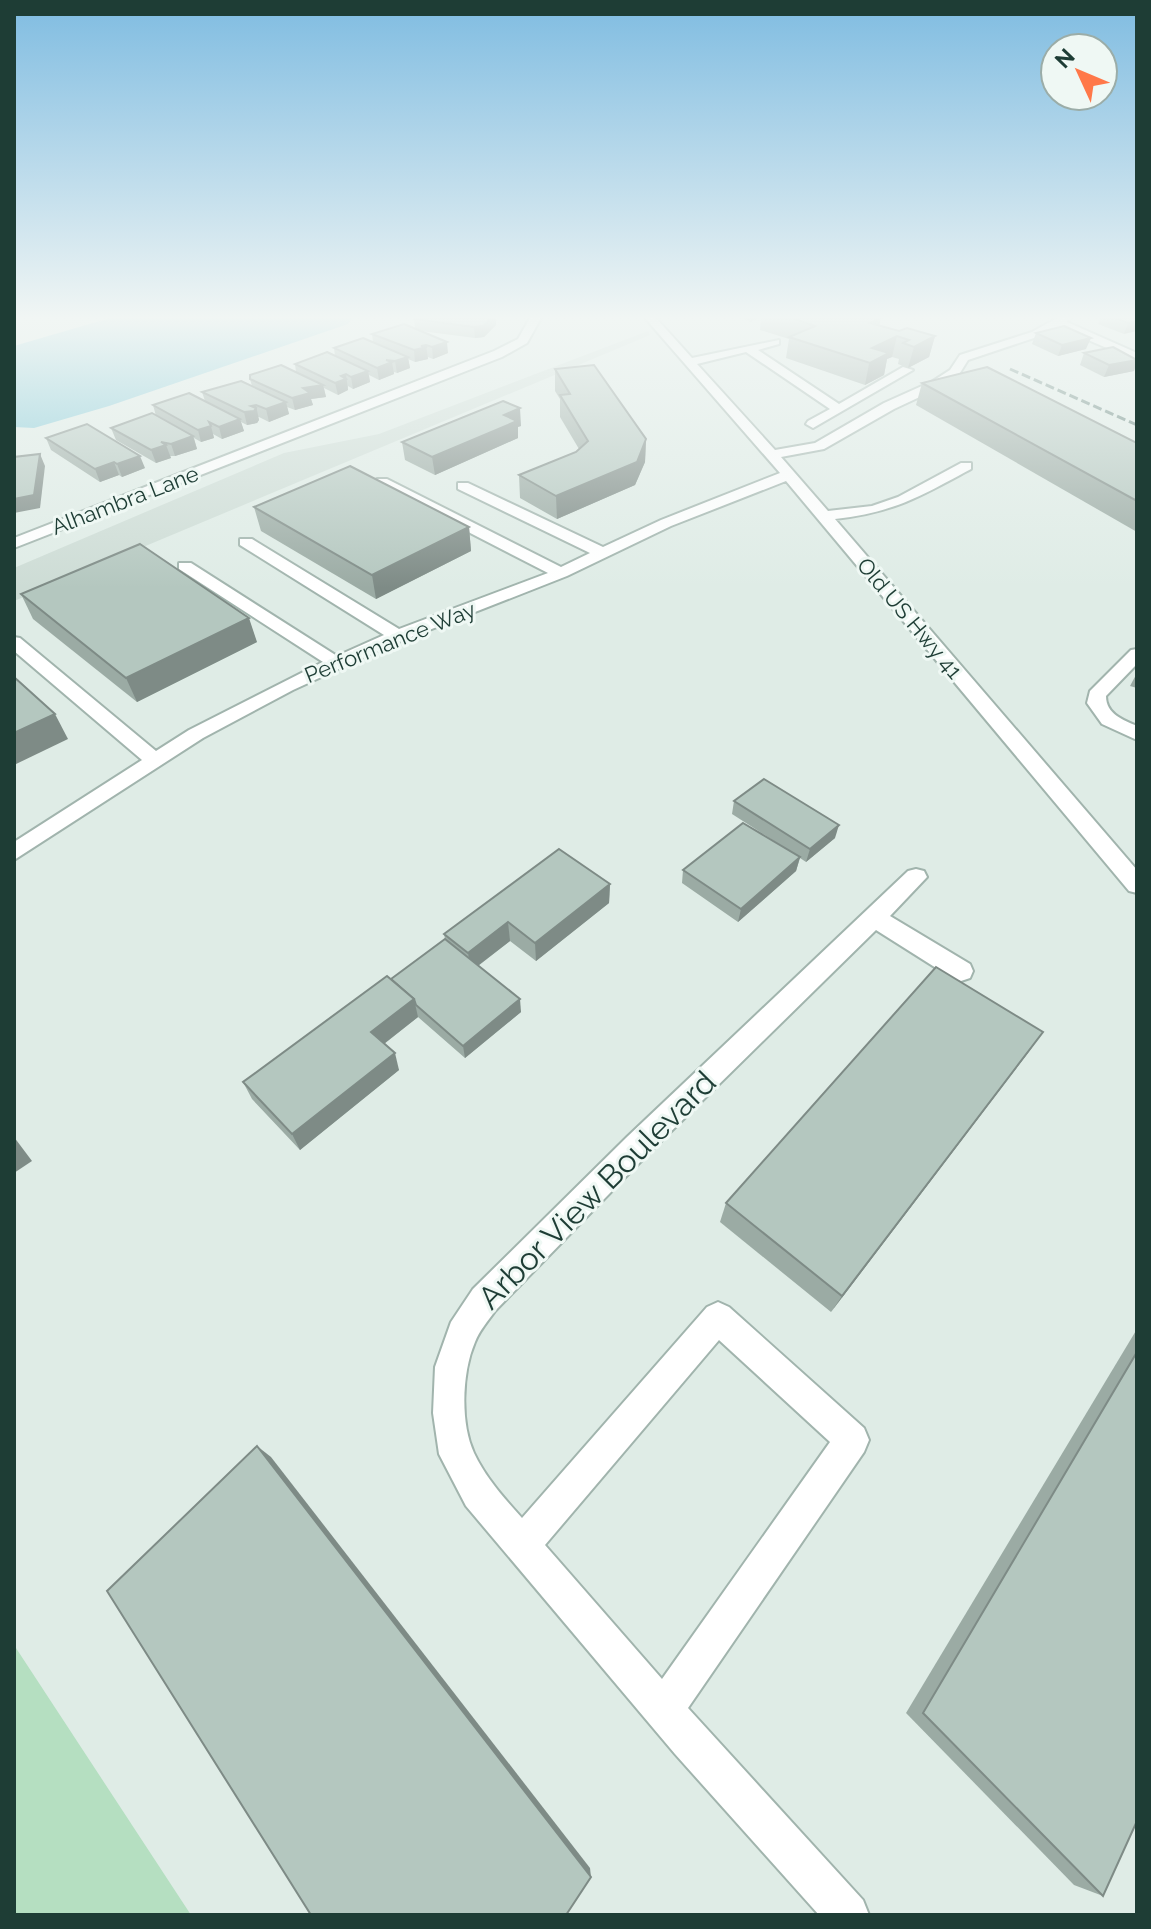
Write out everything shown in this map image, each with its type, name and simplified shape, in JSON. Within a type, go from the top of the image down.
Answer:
[{"type":"street","name":"Alhambra Lane","points":[[14,543],[360,408]]},
{"type":"street","name":"Old US Hwy 41","points":[[729,408],[1129,864],[1137,885]]},
{"type":"street","points":[[772,455],[819,446],[885,408]]},
{"type":"street","points":[[813,424],[838,409]]},
{"type":"street","points":[[823,516],[874,510],[889,505],[966,466]]},
{"type":"street","name":"Performance Way","points":[[14,852],[155,760],[242,708],[398,636],[561,573],[666,523],[788,475]]},
{"type":"street","points":[[382,482],[561,573]]},
{"type":"street","points":[[463,486],[602,553]]},
{"type":"street","points":[[246,542],[398,636]]},
{"type":"street","points":[[185,566],[336,663]]},
{"type":"street","points":[[14,642],[155,760]]},
{"type":"street","points":[[1137,654],[1097,695],[1095,702],[1102,715],[1137,734]]},
{"type":"street","name":"Arbor View Boulevard","points":[[848,1915],[478,1494],[456,1454],[449,1413],[451,1367],[462,1333],[484,1300],[916,877]]},
{"type":"street","points":[[874,917],[961,971]]},
{"type":"street","points":[[522,1544],[718,1318],[852,1440],[664,1709]]},
{"type":"shaded area","points":[[447,408],[475,408],[14,601],[14,568],[284,453],[379,434]]},
{"type":"green space","points":[[14,1645],[191,1915],[14,1915]]},
{"type":"water","points":[[14,408],[102,408],[34,428],[14,427]]},
{"type":"building","points":[[158,408],[218,408],[240,419],[219,427],[209,422],[211,426],[198,430]]},
{"type":"building","points":[[236,408],[256,408],[254,411],[244,412]]},
{"type":"building","points":[[486,408],[520,408],[504,415],[517,421],[432,457],[402,442]]},
{"type":"building","points":[[568,408],[624,408],[646,439],[637,462],[556,496],[519,475],[576,452],[588,441]]},
{"type":"building","points":[[968,408],[1068,408],[1137,443],[1137,501]]},
{"type":"building","points":[[152,413],[193,436],[171,444],[161,442],[166,445],[151,450],[111,428]]},
{"type":"building","points":[[87,424],[140,456],[95,469],[46,438]]},
{"type":"building","points":[[40,454],[34,495],[14,499],[14,457]]},
{"type":"building","points":[[350,466],[469,527],[372,575],[254,507]]},
{"type":"building","points":[[140,544],[249,618],[126,678],[21,594]]},
{"type":"building","points":[[14,677],[55,714],[14,733]]},
{"type":"building","points":[[764,779],[839,825],[810,849],[734,801]]},
{"type":"building","points":[[743,823],[800,857],[741,909],[683,870]]},
{"type":"building","points":[[559,849],[610,884],[535,943],[508,922],[468,953],[444,934]]},
{"type":"building","points":[[445,939],[520,999],[463,1046],[391,979]]},
{"type":"building","points":[[936,967],[1043,1032],[842,1296],[726,1203]]},
{"type":"building","points":[[387,976],[414,999],[371,1032],[395,1053],[292,1134],[243,1082]]},
{"type":"building","points":[[1137,1352],[1137,1821],[1103,1896],[923,1713]]},
{"type":"building","points":[[257,1446],[591,1877],[566,1915],[311,1915],[107,1591]]},
{"type":"railway","points":[[1098,408],[1137,425]]}]
